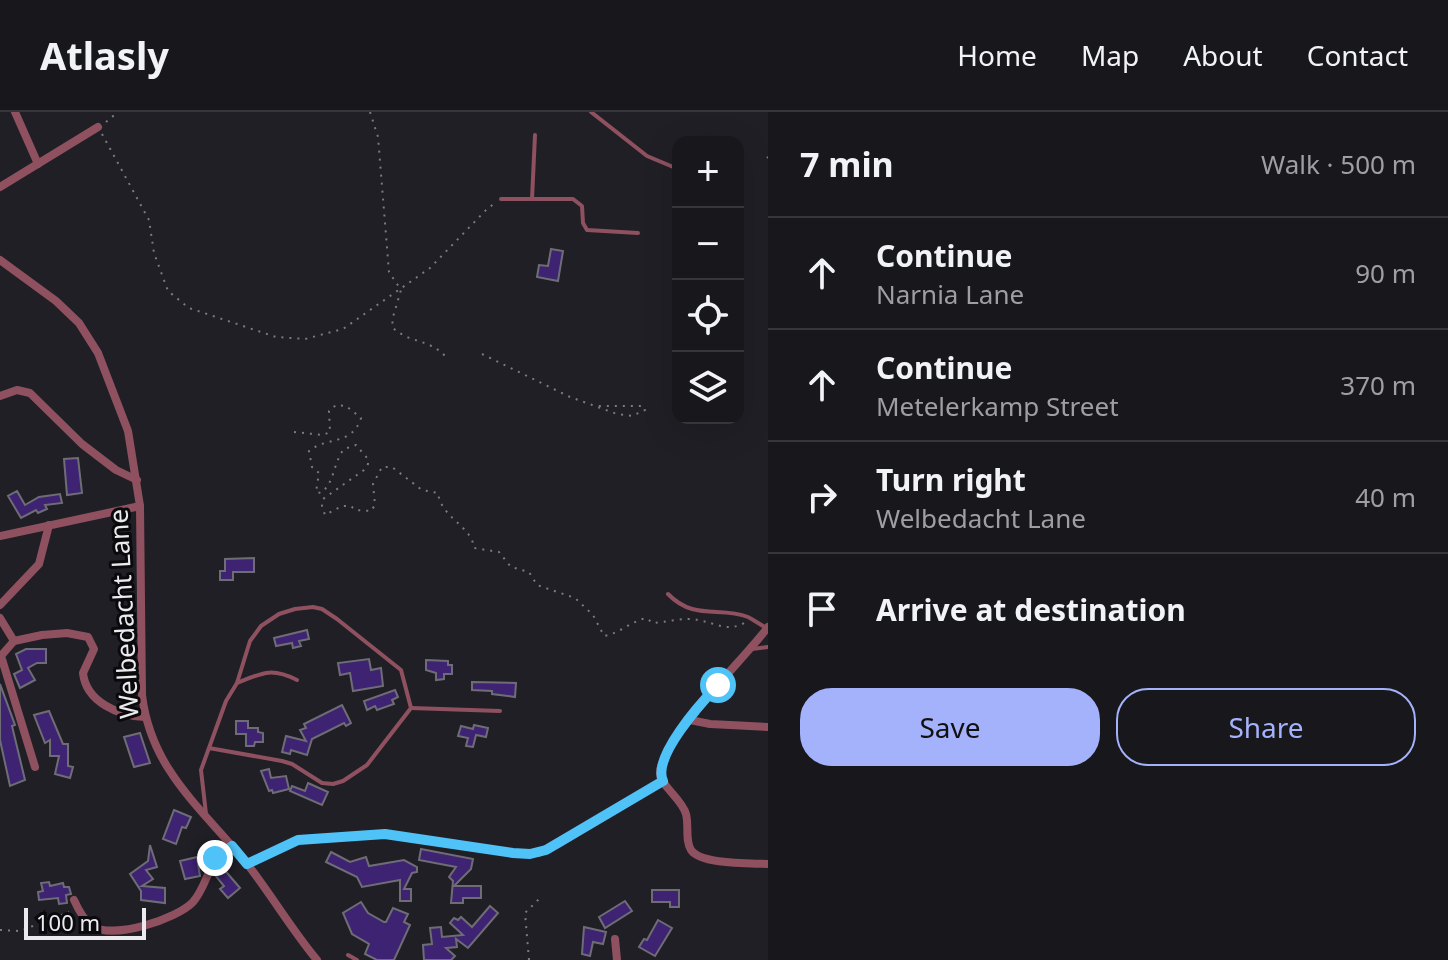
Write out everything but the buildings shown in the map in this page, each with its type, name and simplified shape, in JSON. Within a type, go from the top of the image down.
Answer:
[{"type":"street","points":[[15,112],[38,164]]},
{"type":"street","points":[[0,187],[98,127]]},
{"type":"street","name":"Welbedacht Lane","points":[[0,260],[69,313],[94,345],[128,431],[140,506],[142,684],[145,717],[157,751],[168,770],[206,819],[247,864],[317,960]]},
{"type":"street","points":[[0,396],[17,390],[30,393],[82,444],[116,470],[137,480]]},
{"type":"street","points":[[0,536],[140,506]]},
{"type":"street","points":[[0,605],[39,564],[49,525]]},
{"type":"street","points":[[0,618],[14,641]]},
{"type":"street","points":[[766,632],[690,720],[665,756],[662,779],[685,810],[689,845],[693,852],[732,863],[768,864]]},
{"type":"street","points":[[35,767],[0,655],[14,641],[67,633],[88,637],[94,649],[83,673],[88,690],[95,699],[120,712],[145,717]]},
{"type":"street","points":[[690,720],[768,727]]},
{"type":"street","points":[[247,864],[298,840],[357,835],[398,834],[513,853],[538,853],[554,847],[662,779]]},
{"type":"street","points":[[76,904],[89,924],[102,930],[161,920],[185,909],[194,900],[215,858],[232,846]]},
{"type":"street","points":[[615,939],[617,960]]},
{"type":"lane","points":[[591,112],[647,156],[672,166]]},
{"type":"lane","points":[[532,199],[535,135]]},
{"type":"lane","points":[[501,199],[577,200],[582,206],[584,227],[591,231],[638,233]]},
{"type":"lane","points":[[668,594],[676,603],[693,610],[745,616],[766,632]]},
{"type":"lane","points":[[206,819],[200,775],[226,701],[237,683],[250,641],[261,626],[289,610],[322,609],[395,663],[404,677],[411,708]]},
{"type":"lane","points":[[749,650],[768,647]]},
{"type":"lane","points":[[237,683],[270,671],[282,672],[297,680]]},
{"type":"lane","points":[[411,708],[500,711]]},
{"type":"lane","points":[[209,748],[282,761],[322,783],[333,784],[367,765],[411,708]]},
{"type":"lane","points":[[348,955],[357,960]]},
{"type":"path","points":[[118,112],[98,127],[149,220],[154,253],[168,291],[189,308],[276,337],[305,339],[343,329],[430,268],[487,209],[501,199]]},
{"type":"path","points":[[370,112],[378,137],[389,272],[401,290],[392,327],[403,337],[436,347],[445,356]]},
{"type":"path","points":[[482,354],[570,397],[617,414],[632,416],[645,410],[643,406],[598,406]]},
{"type":"path","points":[[294,432],[323,435],[330,432],[329,411],[336,405],[346,406],[361,418],[350,436],[342,441],[318,444],[309,451],[312,467],[319,473],[316,492],[321,493],[330,485],[335,465],[344,449],[356,445],[368,459],[364,470],[323,499],[325,515],[342,506],[371,511],[375,505],[373,484],[382,467],[392,467],[422,490],[438,493],[438,499],[451,519],[470,532],[474,548],[499,552],[511,567],[529,572],[537,585],[575,598],[593,615],[604,636],[614,634],[636,619],[646,618],[653,623],[697,619],[728,628],[751,621]]},
{"type":"path","points":[[529,960],[525,913],[540,898]]},
{"type":"path","points":[[0,930],[20,931],[76,904]]},
{"type":"route","points":[[215,858],[232,846],[247,864],[293,841],[385,834],[513,853],[538,853],[663,781],[660,772],[665,756],[718,685]]}]
